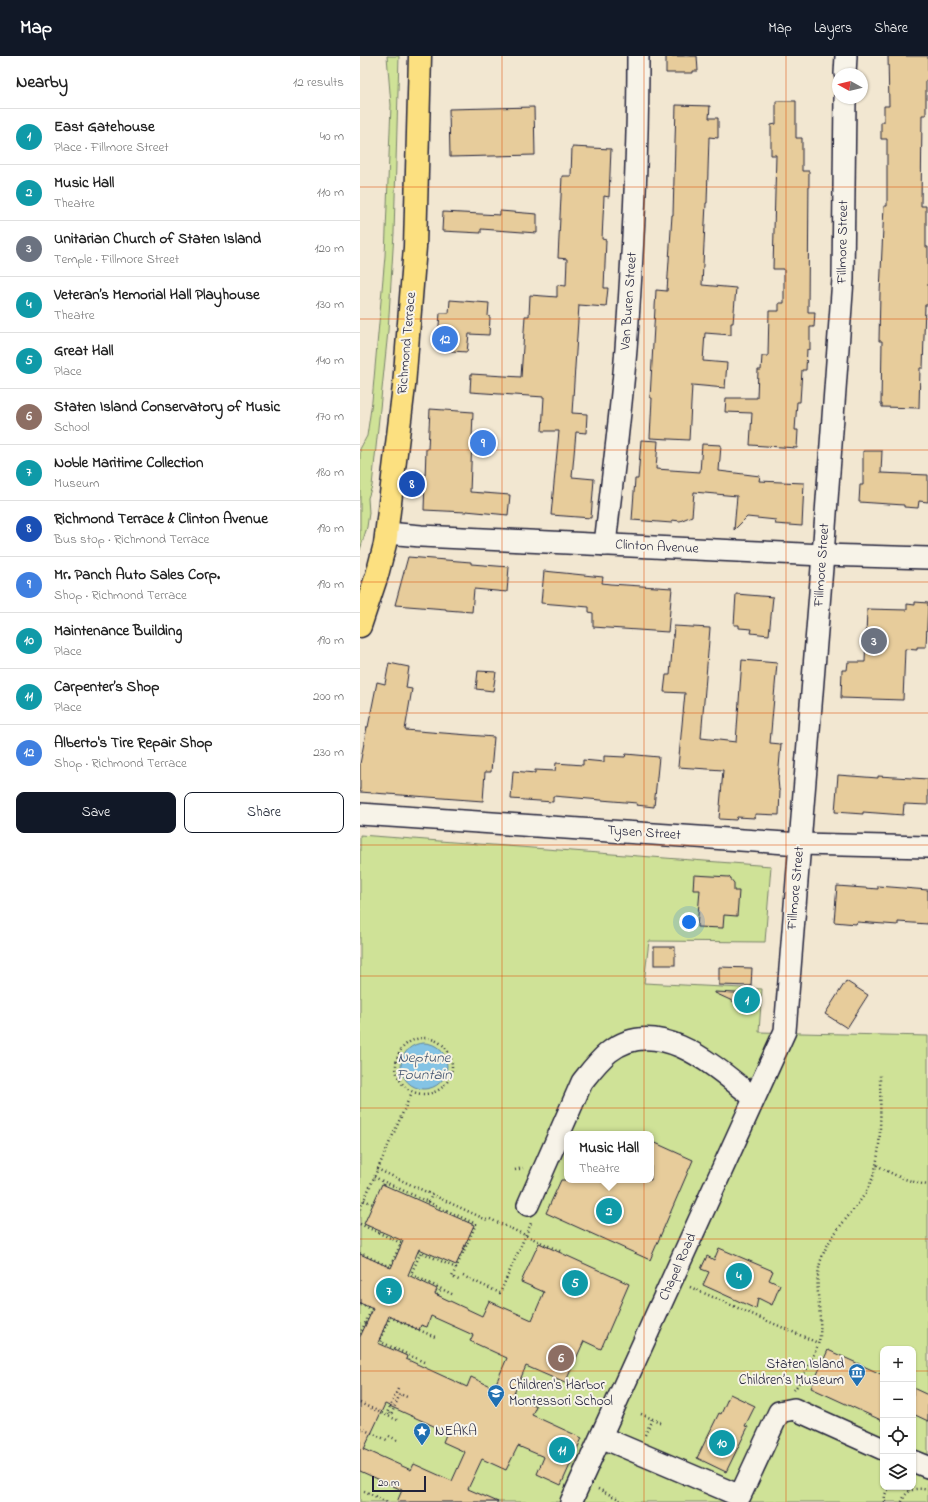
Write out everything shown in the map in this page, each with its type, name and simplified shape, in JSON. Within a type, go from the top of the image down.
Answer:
[{"type":"main road","name":"Richmond Terrace","points":[[360,626],[380,565],[387,532],[404,386],[416,218],[420,56]]},
{"type":"street","name":"Van Buren Street","points":[[605,545],[626,350],[635,194],[638,112],[638,56]]},
{"type":"street","points":[[845,68],[846,56]]},
{"type":"street","name":"Fillmore Street","points":[[784,1031],[823,555],[843,279],[845,104]]},
{"type":"street","name":"Clinton Avenue","points":[[387,532],[421,536],[605,545],[823,555],[928,558]]},
{"type":"street","name":"Tysen Street","points":[[360,814],[800,844],[928,847]]},
{"type":"street","name":"Chapel Road","points":[[571,1502],[784,1031]]},
{"type":"street","points":[[530,1213],[582,1082],[609,1052],[622,1044],[655,1038],[672,1043],[684,1048],[720,1070],[754,1098]]},
{"type":"street","points":[[601,1437],[740,1496],[779,1412],[794,1409],[880,1449]]},
{"type":"street","points":[[916,1462],[928,1467]]},
{"type":"path","points":[[421,1037],[431,1038],[446,1048],[452,1065],[451,1075],[440,1090],[431,1094],[422,1095],[412,1092],[404,1087],[398,1080],[395,1070],[395,1061],[399,1052],[412,1040],[421,1037]]},
{"type":"path","points":[[779,1412],[800,1383],[820,1337],[817,1274],[821,1260],[827,1246],[836,1232],[867,1191],[876,1165],[879,1146],[880,1073]]},
{"type":"path","points":[[360,1209],[412,1092]]},
{"type":"path","points":[[876,1165],[896,1176],[928,1185]]},
{"type":"path","points":[[378,1169],[560,1251]]},
{"type":"path","points":[[374,1177],[476,1224],[452,1277],[461,1281]]},
{"type":"path","points":[[429,1202],[432,1194]]},
{"type":"path","points":[[364,1200],[373,1204]]},
{"type":"path","points":[[463,1276],[500,1293],[526,1235],[530,1213]]},
{"type":"path","points":[[360,1224],[401,1243],[390,1267],[360,1253]]},
{"type":"path","points":[[454,1295],[411,1274],[421,1252],[456,1268]]},
{"type":"path","points":[[672,1279],[818,1343]]},
{"type":"path","points":[[438,1296],[441,1288]]},
{"type":"path","points":[[360,1304],[372,1309],[360,1334]]},
{"type":"path","points":[[424,1362],[381,1342],[382,1340],[380,1339],[390,1317],[435,1337]]},
{"type":"path","points":[[398,1389],[387,1413],[391,1415],[400,1394],[407,1397]]},
{"type":"path","points":[[360,1403],[397,1420]]},
{"type":"path","points":[[640,1414],[662,1423]]},
{"type":"path","points":[[360,1428],[387,1440]]},
{"type":"path","points":[[389,1436],[397,1440]]},
{"type":"path","points":[[581,1481],[625,1502]]},
{"type":"path","points":[[916,1489],[928,1490]]},
{"type":"path","points":[[885,1502],[887,1490]]},
{"type":"path","points":[[902,1502],[910,1490]]},
{"type":"path","points":[[364,1491],[388,1502]]},
{"type":"green space","points":[[387,56],[399,56],[394,233],[388,331],[372,486],[368,498],[369,513],[367,527],[360,550],[360,449],[367,436],[372,401],[385,256],[391,105]]},
{"type":"green space","points":[[360,835],[771,866],[765,942],[649,941],[644,983],[762,989],[759,1032],[928,1036],[928,1502],[360,1502]]},
{"type":"water","name":"Neptune Fountain","points":[[429,1043],[441,1049],[446,1057],[446,1075],[441,1083],[433,1088],[419,1089],[407,1083],[402,1075],[401,1061],[407,1049],[415,1044]]},
{"type":"building","points":[[666,56],[697,56],[698,71],[693,71],[693,73],[666,73]]},
{"type":"building","points":[[888,56],[928,56],[926,115],[922,115],[921,206],[926,206],[928,305],[925,305],[923,368],[920,368],[919,408],[882,407],[881,404],[882,341],[879,341],[880,293],[884,206],[887,206],[887,139],[881,139],[881,122],[884,122],[884,106],[889,106]]},
{"type":"building","points":[[776,101],[796,101],[796,138],[802,138],[802,171],[809,171],[808,312],[815,312],[814,327],[810,327],[810,350],[807,349],[806,370],[802,370],[800,402],[797,402],[795,430],[798,430],[797,448],[750,445],[752,413],[725,412],[726,398],[757,398],[758,370],[761,370],[762,356],[768,356],[769,311],[779,311],[779,303],[784,303],[784,269],[773,269],[776,155],[771,155],[771,125],[776,124]]},
{"type":"building","points":[[676,105],[710,106],[709,118],[718,118],[718,138],[709,137],[702,285],[736,288],[733,323],[731,323],[731,335],[705,333],[703,361],[727,363],[725,388],[692,385],[689,440],[650,438],[652,398],[650,398],[656,290],[667,291],[673,215]]},
{"type":"building","points":[[534,107],[535,155],[450,157],[449,109]]},
{"type":"building","points":[[572,147],[611,149],[609,197],[604,196],[602,239],[606,240],[604,288],[608,288],[606,307],[579,305],[572,413],[587,414],[586,433],[576,432],[572,477],[594,479],[591,518],[551,515],[559,431],[542,431],[544,397],[470,392],[471,374],[521,377],[525,316],[529,316],[530,295],[557,297],[557,285],[566,286],[567,259],[558,258],[562,176],[571,176]]},
{"type":"building","points":[[500,211],[537,214],[537,233],[481,229],[481,233],[442,231],[443,212],[500,215]]},
{"type":"building","points":[[450,300],[489,303],[489,335],[469,334],[467,352],[437,350],[440,313],[449,313]]},
{"type":"building","points":[[430,409],[473,412],[470,492],[510,495],[508,515],[466,511],[424,510],[426,449],[428,449]]},
{"type":"building","points":[[641,440],[658,441],[656,469],[700,472],[702,444],[721,445],[719,471],[760,476],[759,481],[804,483],[802,526],[775,524],[776,520],[747,517],[734,530],[737,496],[694,492],[692,516],[680,521],[672,520],[672,523],[632,520],[635,479],[638,479]]},
{"type":"building","points":[[863,451],[882,451],[881,473],[928,475],[928,502],[919,501],[918,508],[904,507],[904,505],[859,502],[860,485],[863,485]]},
{"type":"building","points":[[408,557],[471,562],[471,564],[509,567],[507,592],[474,589],[472,612],[395,605]]},
{"type":"building","points":[[544,571],[603,577],[602,583],[672,588],[668,632],[593,627],[593,613],[589,612],[589,607],[541,603]]},
{"type":"building","points":[[736,594],[773,597],[769,635],[751,633],[752,629],[739,628],[739,625],[734,625]]},
{"type":"building","points":[[915,602],[928,603],[926,647],[917,647],[917,650],[905,649],[903,700],[841,698],[842,670],[847,670],[848,662],[865,662],[867,609],[907,610],[907,604],[915,605]]},
{"type":"building","points":[[674,626],[710,628],[701,738],[736,742],[742,660],[777,663],[770,743],[781,744],[778,779],[780,790],[779,815],[755,814],[755,818],[737,817],[736,820],[719,819],[723,770],[678,767],[685,693],[664,692],[666,675],[670,675]]},
{"type":"building","points":[[389,663],[409,667],[406,688],[412,689],[405,730],[494,737],[491,772],[485,772],[483,801],[360,792],[360,764],[377,682],[385,684]]},
{"type":"building","points":[[478,671],[496,672],[493,691],[476,689]]},
{"type":"building","points":[[626,754],[659,757],[654,807],[636,805],[637,803],[553,796],[553,802],[511,799],[513,771],[535,773],[535,770],[555,771],[556,763],[583,765],[583,760],[604,762],[604,756],[625,757]]},
{"type":"building","points":[[838,775],[878,778],[878,776],[928,779],[928,805],[904,804],[903,815],[863,812],[863,814],[835,812]]},
{"type":"building","points":[[694,875],[729,877],[734,883],[734,891],[739,891],[737,916],[724,915],[723,928],[697,927],[700,890],[693,890]]},
{"type":"building","points":[[837,886],[878,889],[878,886],[928,890],[928,924],[898,922],[898,925],[834,922]]},
{"type":"building","points":[[654,947],[675,947],[675,965],[654,965]]},
{"type":"building","points":[[719,967],[752,968],[751,986],[719,985]]},
{"type":"building","points":[[846,981],[868,995],[847,1028],[825,1014]]},
{"type":"building","points":[[715,993],[755,994],[754,1011]]},
{"type":"building","points":[[654,1142],[693,1160],[650,1260],[546,1213],[561,1180],[564,1180],[564,1183],[654,1183]]},
{"type":"building","points":[[382,1184],[474,1225],[456,1265],[419,1249],[408,1275],[437,1289],[435,1294],[482,1316],[489,1301],[532,1320],[544,1292],[521,1282],[539,1243],[629,1284],[601,1349],[584,1341],[565,1383],[526,1366],[513,1396],[536,1406],[532,1415],[582,1438],[561,1485],[537,1474],[544,1457],[518,1446],[506,1470],[482,1459],[468,1489],[498,1502],[397,1502],[402,1490],[360,1471],[360,1337],[373,1309],[360,1303],[360,1254],[391,1268],[403,1241],[364,1224]],"holes":[[[389,1316],[419,1330],[421,1325],[427,1327],[431,1316],[473,1335],[470,1341],[507,1358],[494,1388],[471,1377],[467,1387],[406,1359],[407,1356],[378,1343]],[[385,1404],[447,1432],[443,1442],[465,1452],[452,1481],[414,1464],[411,1470],[364,1449]]]},
{"type":"building","points":[[719,1248],[773,1271],[769,1280],[780,1285],[772,1305],[758,1298],[756,1309],[703,1285],[709,1272],[701,1269],[707,1256],[714,1260]]},
{"type":"building","points":[[828,1350],[880,1374],[880,1420],[811,1388]]},
{"type":"building","points":[[916,1389],[928,1395],[928,1421],[916,1415]]},
{"type":"building","points":[[730,1394],[755,1406],[745,1426],[748,1427],[726,1472],[697,1458]]},
{"type":"place","name":"Alberto's Tire Repair Shop","points":[[445,339]]},
{"type":"place","name":"Mr. Panch Auto Sales Corp.","points":[[483,443]]},
{"type":"place","name":"Richmond Terrace & Clinton Avenue","points":[[412,484]]},
{"type":"place","name":"Unitarian Church of Staten Island","points":[[874,641]]},
{"type":"place","name":"East Gatehouse","points":[[747,1000]]},
{"type":"place","name":"Music Hall","points":[[609,1211]]},
{"type":"place","name":"Veteran’s Memorial Hall Playhouse","points":[[739,1276]]},
{"type":"place","name":"Great Hall","points":[[575,1283]]},
{"type":"place","name":"Noble Maritime Collection","points":[[389,1291]]},
{"type":"place","name":"Staten Island Conservatory of Music","points":[[561,1358]]},
{"type":"place","name":"Staten Island Children’s Museum","points":[[857,1387]]},
{"type":"place","name":"Children's Harbor Montessori School","points":[[496,1408]]},
{"type":"place","name":"Maintenance Building","points":[[722,1443]]},
{"type":"place","name":"NEAKA","points":[[422,1446]]},
{"type":"place","name":"Carpenter’s Shop","points":[[562,1450]]}]
